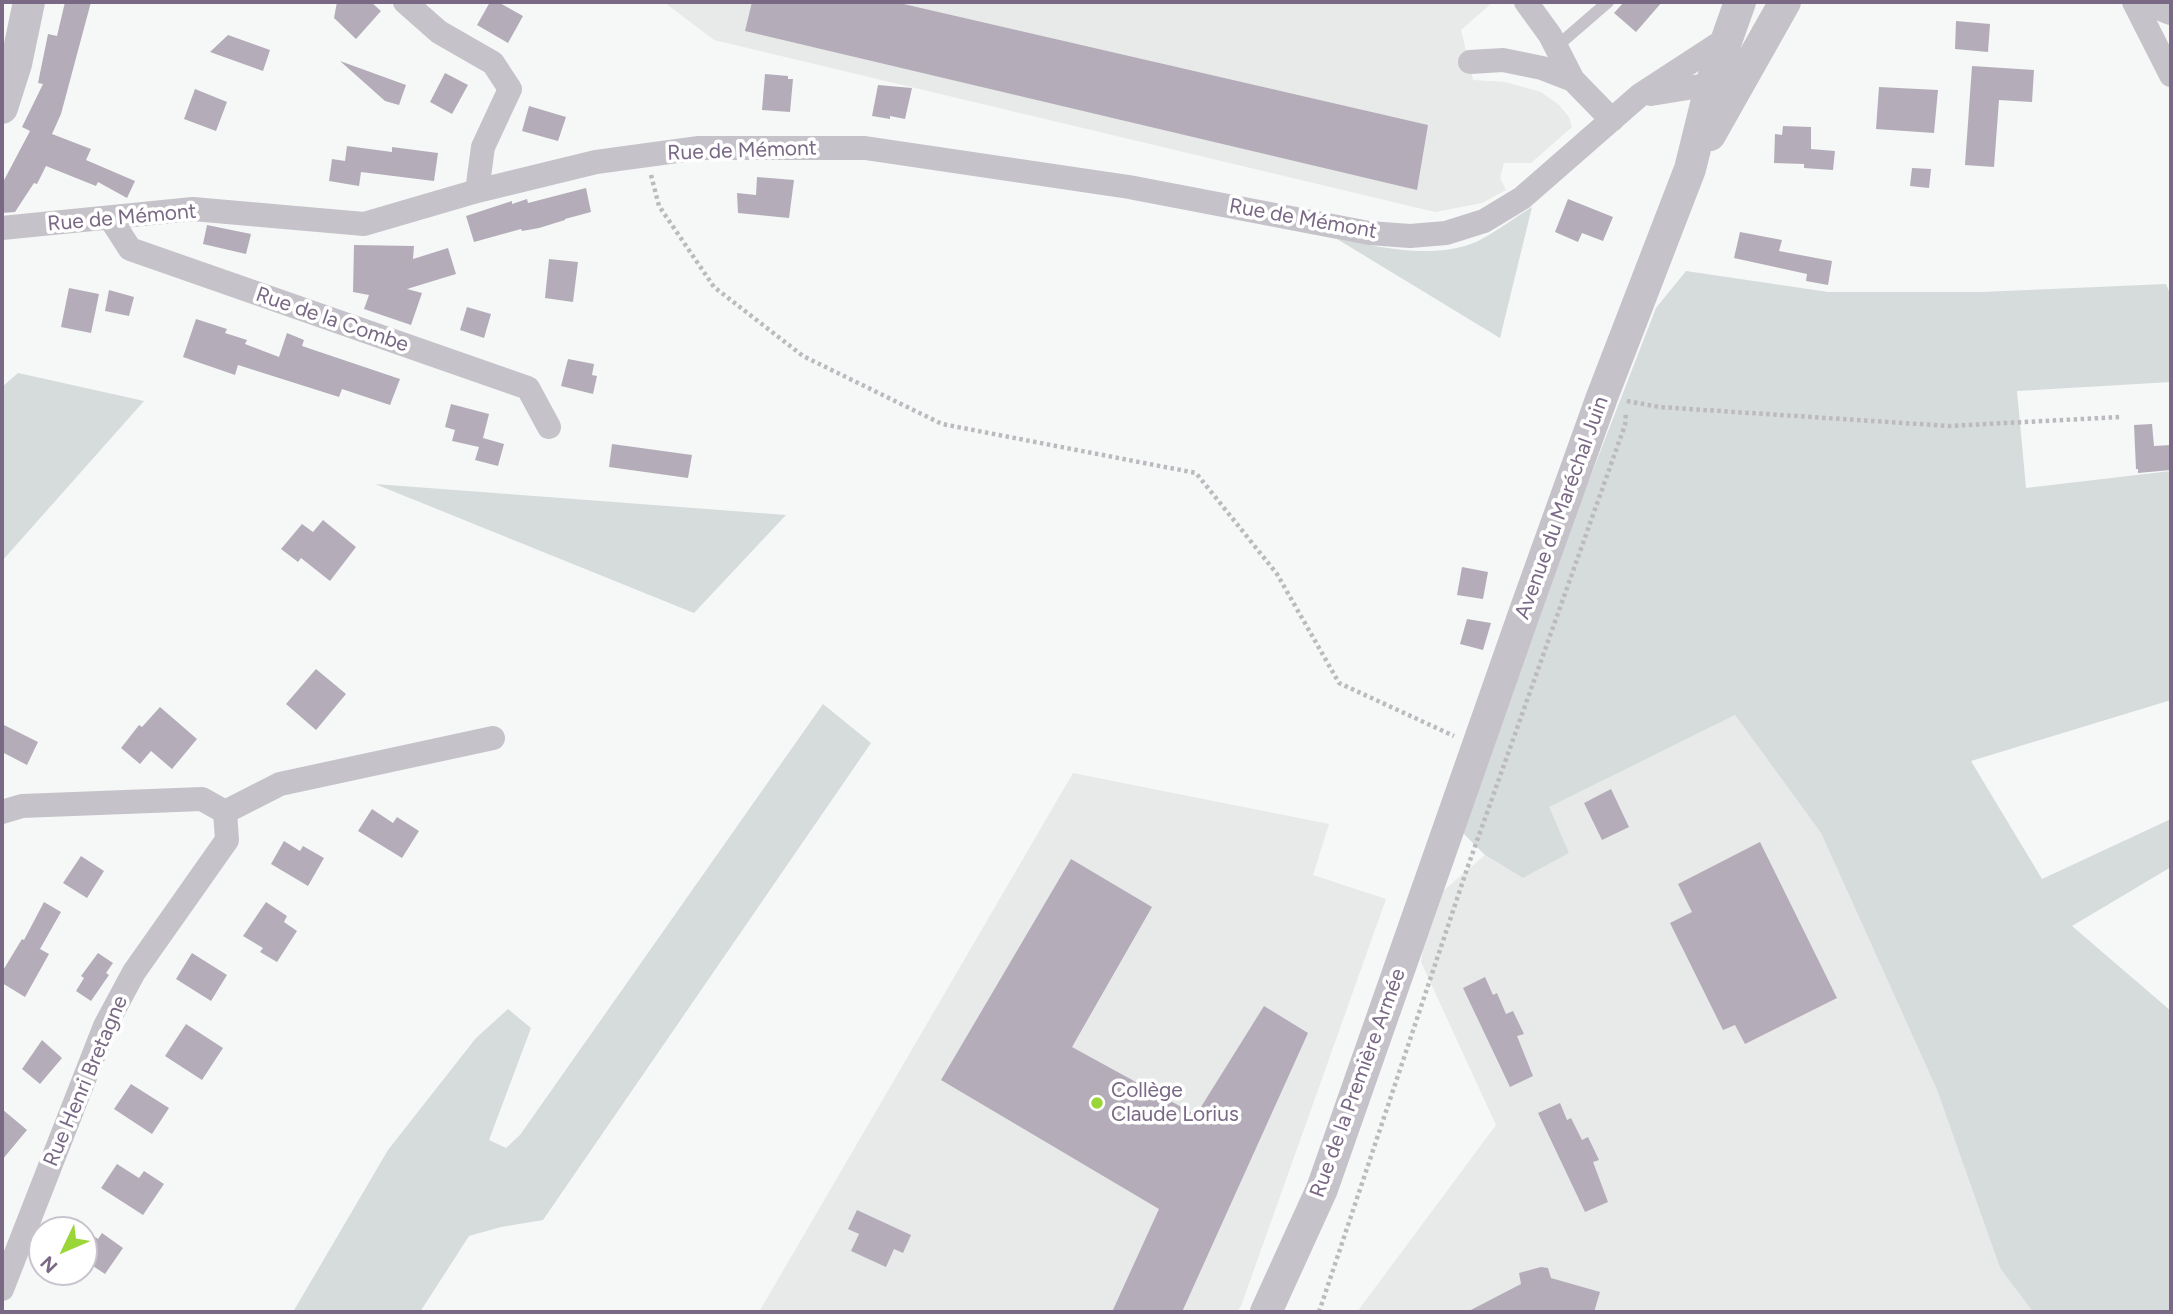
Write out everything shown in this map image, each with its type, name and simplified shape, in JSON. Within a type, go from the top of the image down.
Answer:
[{"type":"street","points":[[2,108],[16,64],[29,2]]},
{"type":"street","points":[[405,2],[439,32],[493,63],[510,89],[483,147],[477,191]]},
{"type":"street","points":[[1526,2],[1556,47],[1573,80],[1612,120]]},
{"type":"street","name":"Avenue du Maréchal Juin","points":[[1726,82],[1726,39],[1740,2]]},
{"type":"street","name":"Avenue du Maréchal Juin","points":[[1441,850],[1477,747],[1620,396],[1690,169],[1726,82],[1785,2]]},
{"type":"street","points":[[2134,2],[2171,75]]},
{"type":"street","points":[[2154,2],[2171,9]]},
{"type":"street","name":"Rue de Mémont","points":[[2,228],[193,209],[365,224],[477,191],[596,162],[699,148],[865,148],[1129,187],[1369,233],[1410,236],[1446,233],[1484,221],[1522,198],[1640,95],[1726,39]]},
{"type":"street","points":[[1470,62],[1503,60],[1542,68],[1573,80]]},
{"type":"street","points":[[1640,95],[1726,82]]},
{"type":"street","name":"Rue de la Combe","points":[[110,218],[130,249],[528,388],[549,427]]},
{"type":"street","points":[[2,812],[22,806],[202,799],[225,812],[280,784],[492,738]]},
{"type":"street","name":"Rue Henri Bretagne","points":[[2,1289],[105,1026],[134,972],[228,840],[225,812]]},
{"type":"street","name":"Rue de la Première Armée","points":[[1266,1312],[1322,1189],[1441,850]]},
{"type":"lane","points":[[1556,47],[1608,2]]},
{"type":"path","points":[[646,155],[659,206],[714,287],[803,356],[942,424],[1196,473],[1278,574],[1339,683],[1477,747]]},
{"type":"path","points":[[1319,1312],[1468,866],[1625,425],[1620,396],[1659,407],[1949,426],[2120,417]]},
{"type":"shaded area","points":[[664,2],[1493,2],[1461,30],[1473,80],[1505,82],[1541,92],[1559,105],[1569,117],[1572,127],[1531,163],[1504,163],[1500,178],[1506,190],[1482,203],[1435,212],[714,40]]},
{"type":"shaded area","points":[[1532,207],[1500,338],[1337,239],[1407,250],[1442,250],[1476,242]]},
{"type":"shaded area","points":[[1686,271],[1828,292],[1982,292],[2166,284],[2171,296],[2171,382],[2017,391],[2026,488],[2171,471],[2171,700],[1971,761],[2042,879],[2171,819],[2171,867],[2072,926],[2171,1011],[2171,1312],[2033,1312],[2000,1268],[1937,1090],[1821,833],[1735,715],[1549,807],[1569,853],[1523,878],[1485,855],[1455,825],[1656,308]]},
{"type":"shaded area","points":[[18,373],[144,401],[2,561],[2,387]]},
{"type":"shaded area","points":[[375,484],[786,515],[694,613]]},
{"type":"shaded area","points":[[823,704],[871,743],[543,1220],[469,1236],[420,1312],[293,1312],[388,1150],[476,1038],[508,1009],[531,1028],[489,1140],[506,1148],[520,1135]]},
{"type":"shaded area","points":[[1735,715],[1821,833],[1937,1090],[2000,1268],[2033,1312],[1357,1312],[1496,1125],[1421,962],[1428,904],[1485,855],[1523,878],[1569,853],[1548,807]]},
{"type":"shaded area","name":"Collège Claude Lorius","points":[[1073,773],[1329,824],[1313,875],[1386,899],[1241,1306],[1237,1312],[759,1312]]},
{"type":"building","points":[[65,2],[91,2],[61,114],[52,134],[91,149],[86,160],[135,181],[127,198],[98,182],[96,186],[46,166],[37,184],[34,183],[15,212],[2,213],[2,184],[30,131],[22,127],[43,84],[38,83],[48,34],[57,36]]},
{"type":"building","points":[[337,2],[371,2],[381,11],[356,39],[334,18]]},
{"type":"building","points":[[490,2],[498,2],[523,16],[508,43],[477,25]]},
{"type":"building","points":[[752,2],[895,2],[1428,125],[1417,190],[745,31]]},
{"type":"building","points":[[1624,2],[1662,2],[1636,32],[1614,13]]},
{"type":"building","points":[[1956,21],[1990,24],[1988,52],[1955,49]]},
{"type":"building","points":[[228,35],[270,50],[263,71],[210,52]]},
{"type":"building","points":[[340,61],[406,85],[399,105],[385,101]]},
{"type":"building","points":[[1972,66],[2034,70],[2032,102],[1999,100],[1994,167],[1965,165]]},
{"type":"building","points":[[445,73],[468,85],[452,114],[430,102]]},
{"type":"building","points":[[765,74],[793,79],[790,112],[762,110]]},
{"type":"building","points":[[878,85],[912,88],[905,119],[872,116]]},
{"type":"building","points":[[1879,87],[1938,90],[1934,133],[1876,129]]},
{"type":"building","points":[[195,89],[227,102],[216,131],[184,119]]},
{"type":"building","points":[[529,106],[566,117],[558,141],[522,131]]},
{"type":"building","points":[[1783,126],[1811,127],[1811,149],[1835,151],[1833,170],[1804,168],[1804,164],[1774,163],[1775,134],[1782,135]]},
{"type":"building","points":[[347,146],[392,152],[392,147],[438,153],[434,181],[361,172],[359,186],[329,181],[332,159],[345,161]]},
{"type":"building","points":[[1912,168],[1931,169],[1929,188],[1910,186]]},
{"type":"building","points":[[757,177],[794,180],[789,218],[738,213],[737,193],[756,195]]},
{"type":"building","points":[[586,188],[591,212],[539,228],[521,229],[474,242],[466,216],[512,201],[512,204],[527,199],[528,203]]},
{"type":"building","points":[[1568,199],[1613,217],[1603,241],[1582,233],[1578,242],[1555,232]]},
{"type":"building","points":[[207,225],[251,234],[246,254],[203,244]]},
{"type":"building","points":[[1740,232],[1782,240],[1779,251],[1832,261],[1828,285],[1806,281],[1807,274],[1734,258]]},
{"type":"building","points":[[354,245],[414,246],[413,259],[448,248],[456,274],[407,289],[422,293],[411,325],[364,309],[369,295],[353,292]]},
{"type":"building","points":[[549,259],[578,262],[573,302],[545,298]]},
{"type":"building","points":[[69,288],[99,294],[91,333],[61,327]]},
{"type":"building","points":[[109,290],[134,297],[129,316],[105,311]]},
{"type":"building","points":[[467,307],[491,314],[484,338],[460,330]]},
{"type":"building","points":[[196,319],[227,329],[225,333],[247,340],[245,344],[279,357],[287,333],[304,340],[302,346],[400,379],[390,405],[342,389],[339,397],[238,365],[235,375],[183,357]]},
{"type":"building","points":[[568,359],[594,364],[592,375],[597,376],[593,394],[561,386]]},
{"type":"building","points":[[451,404],[489,414],[483,438],[504,444],[498,466],[475,460],[479,447],[452,441],[455,430],[445,427]]},
{"type":"building","points":[[2152,424],[2154,446],[2171,445],[2171,470],[2138,473],[2134,425]]},
{"type":"building","points":[[612,444],[692,455],[688,478],[609,467]]},
{"type":"building","points":[[323,520],[356,547],[330,581],[301,558],[298,562],[281,549],[302,524],[313,532]]},
{"type":"building","points":[[1462,567],[1488,572],[1483,599],[1457,595]]},
{"type":"building","points":[[1467,619],[1491,623],[1483,650],[1460,644]]},
{"type":"building","points":[[316,669],[346,694],[316,730],[286,704]]},
{"type":"building","points":[[160,707],[197,739],[172,769],[151,751],[140,764],[121,748],[139,725],[142,727]]},
{"type":"building","points":[[2,724],[38,742],[27,765],[2,752]]},
{"type":"building","points":[[1611,789],[1629,827],[1602,840],[1584,803]]},
{"type":"building","points":[[372,809],[393,823],[397,817],[419,831],[402,858],[358,831]]},
{"type":"building","points":[[284,841],[300,851],[303,846],[324,858],[308,886],[271,864]]},
{"type":"building","points":[[1760,842],[1837,998],[1745,1044],[1735,1025],[1723,1030],[1670,923],[1692,912],[1678,884]]},
{"type":"building","points":[[81,856],[104,871],[87,898],[63,883]]},
{"type":"building","points":[[1071,859],[1152,907],[1072,1047],[1196,1115],[1264,1006],[1308,1033],[1182,1312],[1112,1312],[1159,1209],[941,1080]]},
{"type":"building","points":[[44,902],[61,912],[40,949],[49,954],[25,997],[2,983],[2,972],[22,939],[24,940]]},
{"type":"building","points":[[266,902],[287,916],[284,922],[297,931],[277,962],[260,952],[263,948],[243,936]]},
{"type":"building","points":[[98,953],[113,963],[106,973],[109,975],[91,1001],[76,991],[84,978],[81,976]]},
{"type":"building","points":[[192,953],[227,975],[211,1001],[176,979]]},
{"type":"building","points":[[1485,977],[1493,995],[1497,993],[1506,1014],[1513,1011],[1524,1034],[1517,1036],[1533,1076],[1510,1087],[1463,988]]},
{"type":"building","points":[[186,1024],[223,1048],[202,1080],[165,1056]]},
{"type":"building","points":[[42,1040],[62,1058],[40,1084],[22,1069]]},
{"type":"building","points":[[131,1084],[169,1108],[152,1134],[114,1109]]},
{"type":"building","points":[[1560,1103],[1567,1120],[1571,1118],[1582,1140],[1588,1137],[1599,1160],[1593,1162],[1608,1202],[1585,1212],[1538,1113]]},
{"type":"building","points":[[2,1109],[27,1130],[2,1160]]},
{"type":"building","points":[[117,1164],[139,1178],[144,1171],[164,1184],[143,1215],[101,1188]]},
{"type":"building","points":[[857,1210],[911,1235],[903,1253],[894,1249],[886,1267],[851,1251],[859,1234],[848,1229]]},
{"type":"building","points":[[102,1233],[123,1248],[105,1274],[98,1269],[98,1239]]},
{"type":"building","points":[[1541,1267],[1548,1268],[1551,1278],[1600,1292],[1594,1312],[1467,1312],[1521,1284],[1519,1273]]},
{"type":"place","name":"Collège Claude Lorius","points":[[1097,1103]]}]
